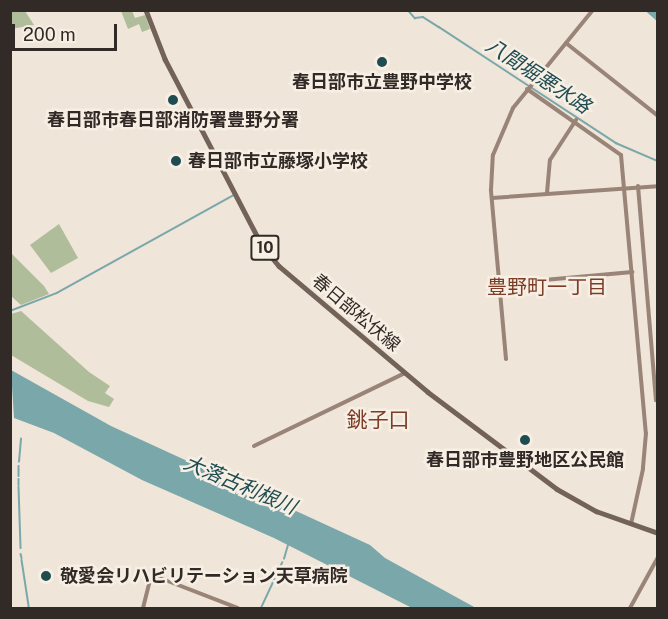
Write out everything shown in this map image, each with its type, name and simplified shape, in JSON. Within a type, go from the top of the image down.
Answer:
[{"type":"main road","name":"春日部松伏線","points":[[146,10],[165,59],[271,257],[405,373],[557,489],[587,507],[657,533]]},
{"type":"street","points":[[506,359],[492,198],[492,168],[500,133],[529,87],[593,10]]},
{"type":"street","points":[[566,43],[657,116]]},
{"type":"street","points":[[529,87],[620,152],[644,401],[645,458],[631,524]]},
{"type":"street","points":[[547,193],[550,160],[576,120]]},
{"type":"street","points":[[492,198],[624,186],[657,186]]},
{"type":"street","points":[[638,186],[657,400],[644,401]]},
{"type":"street","points":[[500,284],[632,272]]},
{"type":"street","points":[[254,446],[405,373]]},
{"type":"street","points":[[630,609],[657,557]]},
{"type":"street","points":[[143,609],[150,580],[155,576],[238,609]]},
{"type":"green space","points":[[11,11],[25,11],[34,25],[11,29]]},
{"type":"green space","points":[[121,11],[132,11],[135,18],[145,15],[150,29],[142,32],[139,24],[128,29]]},
{"type":"green space","points":[[59,224],[78,258],[51,273],[30,245]]},
{"type":"green space","points":[[11,253],[49,294],[21,305],[11,296]]},
{"type":"green space","points":[[21,311],[89,372],[110,386],[105,393],[114,399],[109,407],[88,401],[11,355],[11,314]]},
{"type":"water","points":[[11,370],[111,426],[370,545],[385,558],[476,608],[412,608],[274,538],[142,480],[54,433],[14,418]]},
{"type":"waterway","name":"八間堀悪水路","points":[[408,10],[415,18],[423,17],[616,143],[658,161]]},
{"type":"waterway","points":[[649,10],[658,18]]},
{"type":"waterway","points":[[10,311],[57,293],[234,195]]},
{"type":"waterway","points":[[19,462],[21,439]]},
{"type":"waterway","points":[[19,466],[19,476]]},
{"type":"waterway","points":[[19,479],[19,485]]},
{"type":"waterway","points":[[19,487],[21,548]]},
{"type":"waterway","points":[[284,559],[288,545]]},
{"type":"waterway","points":[[21,554],[22,558]]},
{"type":"waterway","points":[[22,560],[29,606]]},
{"type":"waterway","points":[[261,608],[282,563]]},
{"type":"place","name":"春日部市立豊野中学校","points":[[382,62]]},
{"type":"place","name":"春日部市春日部消防署豊野分署","points":[[173,100]]},
{"type":"place","name":"春日部市立藤塚小学校","points":[[176,161]]},
{"type":"place","name":"春日部市豊野地区公民館","points":[[525,440]]},
{"type":"place","name":"敬愛会リハビリテーション天草病院","points":[[46,576]]},
{"type":"district","name":"豊野町一丁目","points":[[547,287]]},
{"type":"district","name":"銚子口","points":[[378,420]]},
{"type":"water label","name":"大落古利根川","points":[[240,485]]}]
